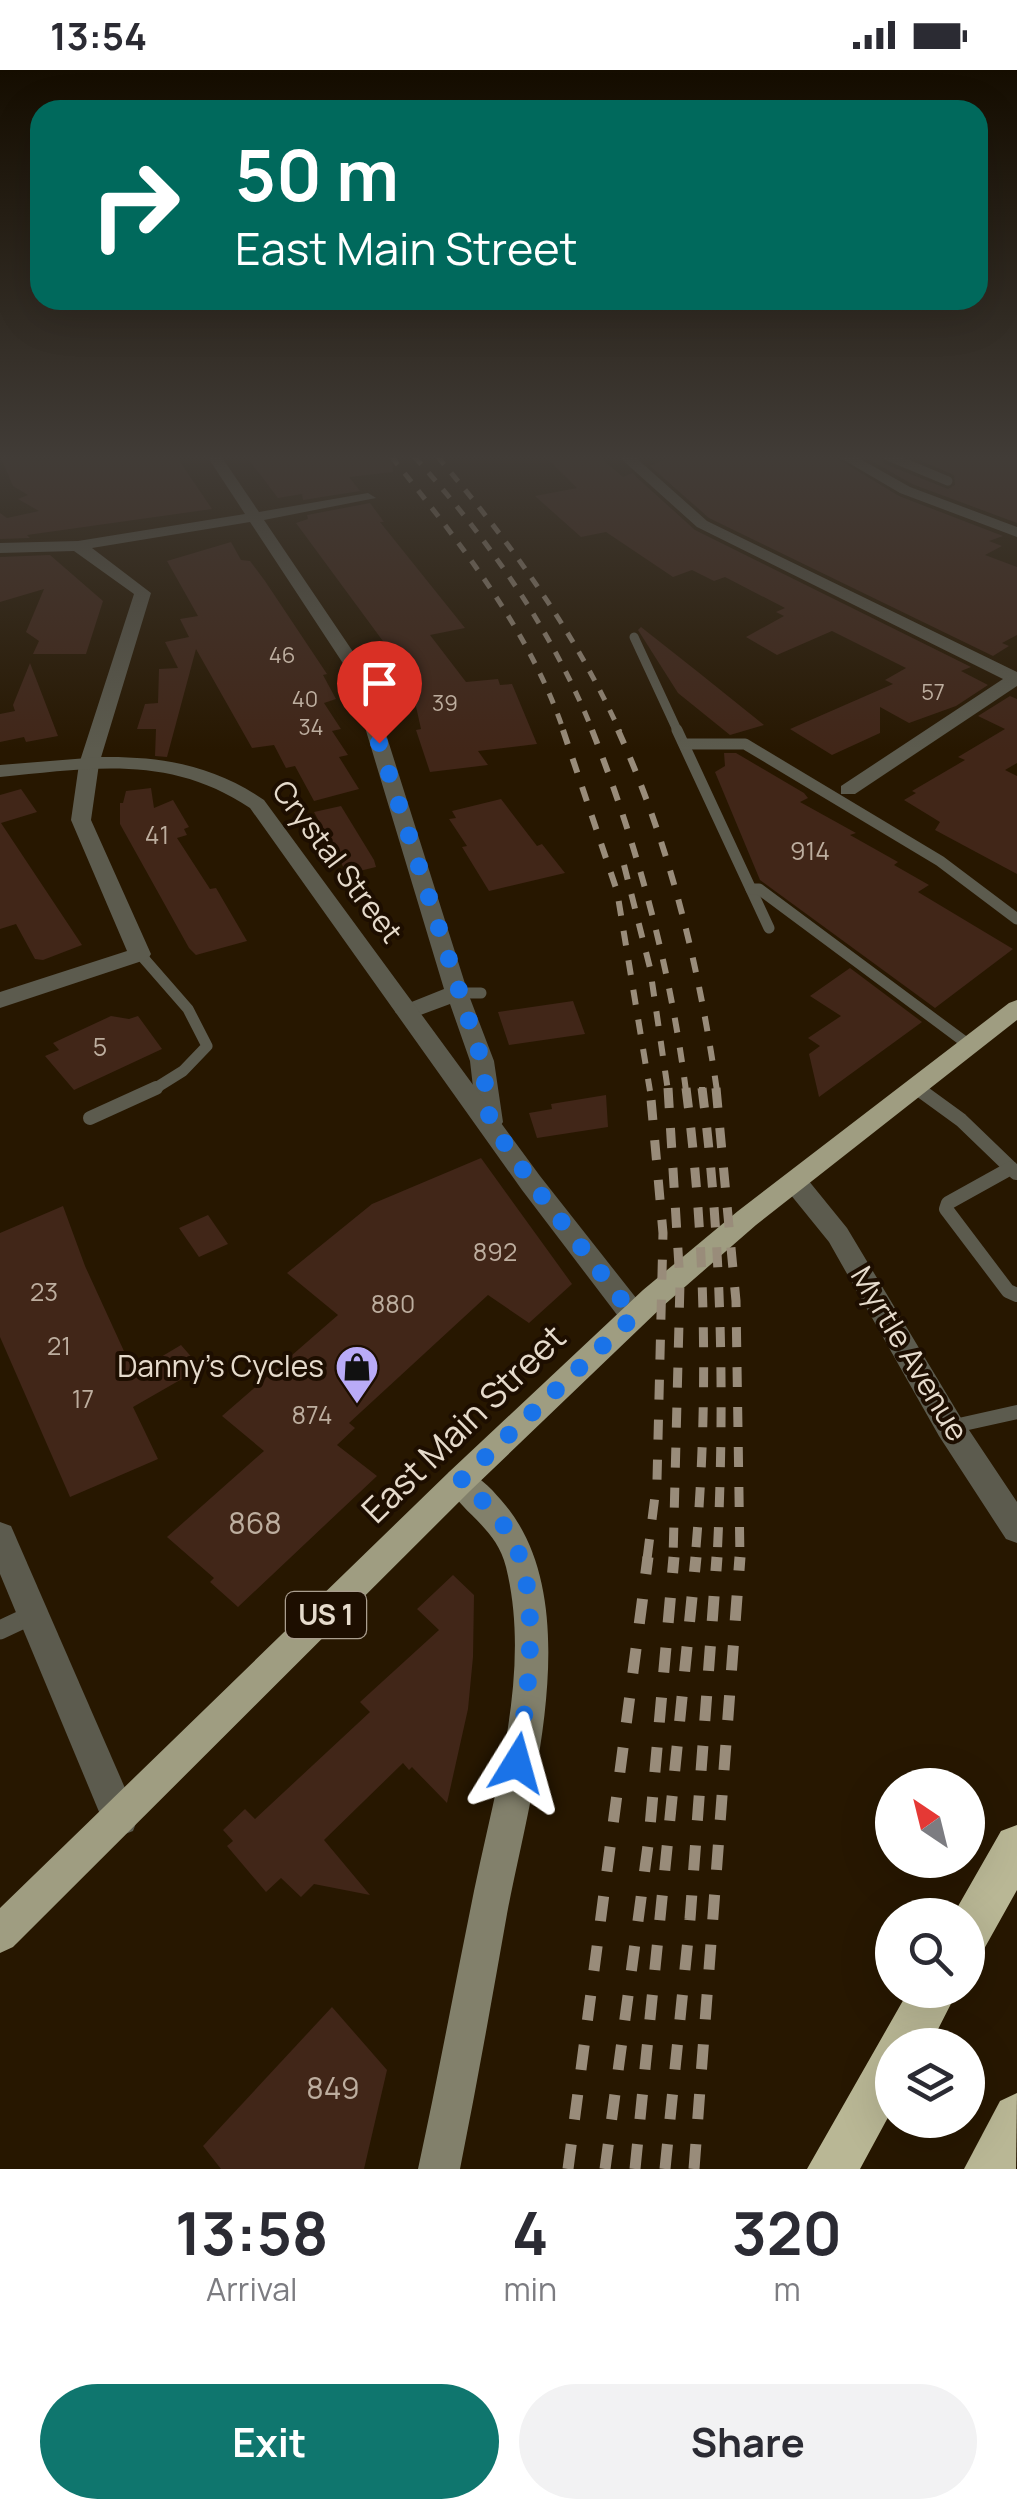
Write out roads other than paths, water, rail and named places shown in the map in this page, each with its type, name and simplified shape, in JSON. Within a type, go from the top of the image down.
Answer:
[{"type":"highway","points":[[985,1903],[1017,1847]]},
{"type":"highway","points":[[832,2169],[875,2094]]},
{"type":"highway","points":[[989,2169],[1017,2118]]},
{"type":"main road","name":"East Main Street","points":[[0,1934],[460,1481],[634,1316],[795,1182],[1017,1008]]},
{"type":"main road","points":[[439,2169],[512,1795],[528,1680],[527,1608],[513,1540],[484,1500],[460,1481]]},
{"type":"street","points":[[0,1000],[140,954],[81,820],[89,764],[143,593],[89,554]]},
{"type":"street","points":[[279,554],[356,671],[469,993],[490,1122]]},
{"type":"street","points":[[763,554],[1017,678],[930,740],[848,790]]},
{"type":"street","name":"Crystal Street","points":[[0,772],[89,764],[176,766],[224,780],[257,804],[532,1183],[634,1316]]},
{"type":"street","points":[[407,1012],[469,993]]},
{"type":"street","name":"Myrtle Avenue","points":[[795,1182],[838,1234],[950,1427],[1017,1529]]},
{"type":"street","points":[[0,1536],[120,1818]]},
{"type":"lane","points":[[634,637],[770,928]]},
{"type":"lane","points":[[684,744],[745,744],[940,861],[1017,919]]},
{"type":"lane","points":[[751,888],[759,890],[969,1045]]},
{"type":"lane","points":[[90,1118],[172,1082],[191,1068],[207,1046],[204,1030],[155,977],[140,954]]},
{"type":"lane","points":[[915,1087],[960,1120],[1014,1171],[948,1203],[946,1209],[1008,1292],[1017,1296]]},
{"type":"lane","points":[[950,1427],[1017,1412]]},
{"type":"lane","points":[[0,1630],[34,1614]]},
{"type":"railway","points":[[467,554],[532,657],[564,732]]},
{"type":"railway","points":[[493,554],[538,621],[593,732]]},
{"type":"railway","points":[[513,554],[561,622],[620,732]]},
{"type":"railway","points":[[563,730],[617,891],[650,1091]]},
{"type":"railway","points":[[592,730],[624,818],[650,908],[671,998],[686,1091]]},
{"type":"railway","points":[[618,730],[653,817],[680,907],[717,1091]]},
{"type":"railway","points":[[624,865],[650,968],[668,1091]]},
{"type":"railway","points":[[647,1559],[657,1480],[663,1233],[650,1088]]},
{"type":"railway","points":[[668,1088],[680,1283],[673,1559]]},
{"type":"railway","points":[[686,1088],[698,1205],[703,1324],[702,1442],[695,1559]]},
{"type":"railway","points":[[702,1088],[720,1323],[717,1559]]},
{"type":"railway","points":[[716,1088],[736,1301],[740,1557]]},
{"type":"railway","points":[[568,2169],[648,1557]]},
{"type":"railway","points":[[605,2169],[649,1838],[674,1557]]},
{"type":"railway","points":[[635,2169],[696,1557]]},
{"type":"railway","points":[[665,2169],[690,1919],[717,1557]]},
{"type":"railway","points":[[694,2169],[740,1557]]},
{"type":"place","name":"Danny's Cycles","points":[[357,1405]]}]
